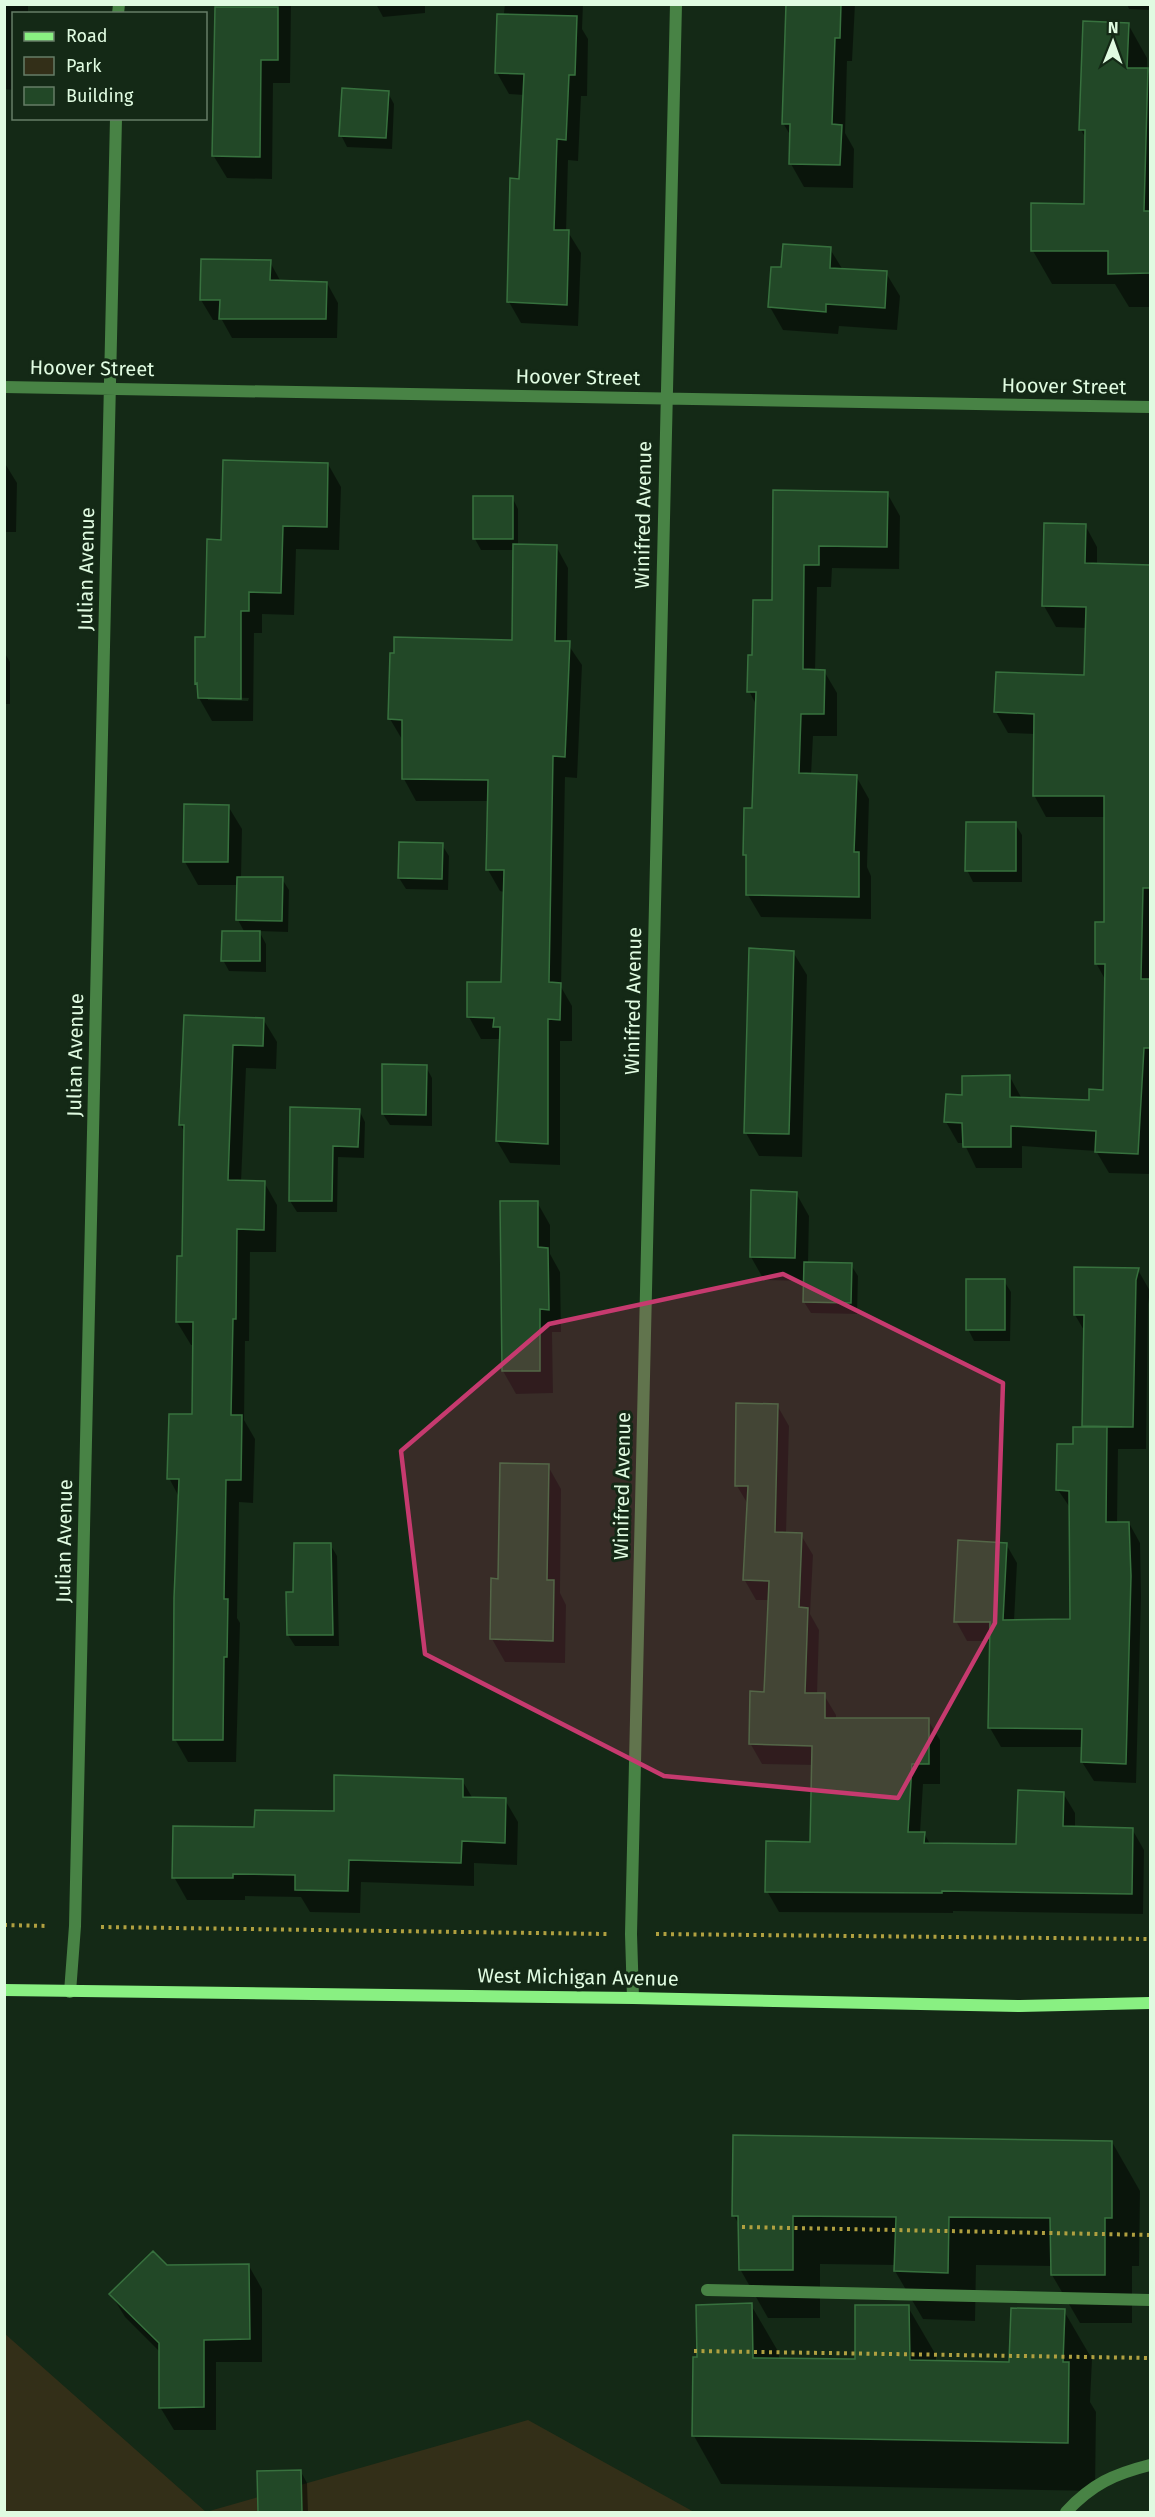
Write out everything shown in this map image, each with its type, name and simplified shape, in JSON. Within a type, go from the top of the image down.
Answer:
[{"type":"street","name":"Winifred Avenue","points":[[633,1998],[631,1934],[676,4]]},
{"type":"street","name":"Julian Avenue","points":[[70,1992],[75,1926],[116,120]]},
{"type":"street","name":"Hoover Street","points":[[4,387],[1150,407]]},
{"type":"street","name":"West Michigan Avenue","points":[[4,1990],[633,1998],[1020,2006],[1150,2002]]},
{"type":"street","points":[[707,2290],[1150,2300]]},
{"type":"street","points":[[1066,2512],[1081,2496],[1101,2482],[1119,2473],[1150,2465]]},
{"type":"path","points":[[4,1925],[571,1935],[1150,1939]]},
{"type":"path","points":[[742,2227],[1150,2235]]},
{"type":"path","points":[[694,2351],[1150,2358]]},
{"type":"highlighted area","points":[[783,1274],[1003,1383],[995,1623],[898,1798],[664,1776],[425,1654],[401,1451],[549,1324]]},
{"type":"green space","points":[[4,2333],[206,2512],[5,2512]]},
{"type":"green space","points":[[528,2420],[694,2512],[206,2512]]},
{"type":"building","points":[[786,4],[841,4],[840,38],[835,38],[832,124],[842,125],[840,165],[789,164],[790,124],[782,124]]},
{"type":"building","points":[[215,7],[278,7],[278,60],[261,60],[260,157],[212,156]]},
{"type":"building","points":[[497,14],[577,16],[575,75],[569,75],[566,140],[557,139],[554,230],[569,230],[567,305],[507,302],[510,178],[519,179],[524,74],[495,73]]},
{"type":"building","points":[[1083,21],[1129,23],[1127,68],[1148,68],[1144,211],[1150,211],[1150,273],[1108,274],[1108,251],[1031,251],[1031,203],[1084,204],[1085,130],[1079,130]]},
{"type":"building","points":[[342,88],[389,91],[386,138],[339,136]]},
{"type":"building","points":[[783,244],[831,247],[830,268],[887,271],[885,308],[826,304],[826,312],[768,307],[771,267],[781,267]]},
{"type":"building","points":[[201,259],[271,260],[270,280],[327,282],[326,319],[219,319],[220,300],[200,300]]},
{"type":"building","points":[[223,460],[328,463],[327,527],[283,526],[281,593],[249,592],[249,611],[241,611],[241,699],[198,698],[197,683],[195,684],[195,637],[205,637],[207,539],[221,540]]},
{"type":"building","points":[[773,490],[888,492],[887,547],[819,546],[819,565],[804,565],[803,669],[825,670],[824,714],[801,714],[799,773],[857,775],[854,852],[859,852],[859,897],[746,895],[746,855],[743,855],[744,808],[752,808],[756,692],[747,692],[748,655],[752,655],[753,600],[772,600]]},
{"type":"building","points":[[473,496],[513,496],[513,539],[473,539]]},
{"type":"building","points":[[1044,523],[1086,524],[1085,563],[1150,565],[1150,888],[1143,888],[1141,979],[1150,979],[1150,1048],[1144,1048],[1138,1154],[1095,1152],[1096,1131],[1011,1126],[1011,1147],[963,1147],[962,1123],[944,1122],[946,1094],[962,1095],[962,1076],[1010,1075],[1010,1097],[1089,1100],[1089,1089],[1103,1090],[1105,964],[1095,964],[1095,922],[1104,922],[1104,796],[1033,796],[1034,714],[994,712],[996,672],[1084,675],[1086,607],[1042,606]]},
{"type":"building","points":[[513,544],[557,545],[555,641],[570,641],[565,757],[553,756],[549,982],[561,983],[560,1020],[548,1019],[548,1144],[496,1141],[500,1027],[493,1027],[494,1018],[467,1017],[467,982],[501,982],[504,870],[486,870],[488,780],[402,779],[402,720],[388,719],[390,653],[394,653],[394,637],[512,640]]},
{"type":"building","points":[[184,804],[229,805],[228,862],[183,862]]},
{"type":"building","points":[[966,822],[1016,822],[1016,871],[965,871]]},
{"type":"building","points":[[399,842],[443,843],[442,879],[398,878]]},
{"type":"building","points":[[237,877],[283,877],[282,921],[236,920]]},
{"type":"building","points":[[222,931],[260,931],[260,961],[221,961]]},
{"type":"building","points":[[749,948],[794,951],[789,1134],[744,1133]]},
{"type":"building","points":[[184,1015],[264,1018],[263,1046],[233,1045],[228,1180],[265,1181],[264,1230],[237,1229],[236,1319],[233,1319],[231,1415],[242,1415],[241,1480],[226,1480],[224,1599],[228,1599],[227,1657],[224,1657],[223,1740],[173,1740],[174,1598],[179,1479],[167,1479],[169,1414],[192,1414],[193,1322],[176,1322],[177,1256],[182,1256],[184,1125],[179,1125]]},
{"type":"building","points":[[382,1064],[427,1065],[426,1115],[382,1114]]},
{"type":"building","points":[[290,1107],[360,1109],[358,1147],[333,1146],[332,1201],[289,1201]]},
{"type":"building","points":[[751,1190],[797,1192],[795,1258],[750,1257]]},
{"type":"building","points":[[500,1201],[538,1201],[538,1247],[548,1248],[549,1310],[540,1309],[540,1371],[502,1371]]},
{"type":"building","points":[[804,1262],[852,1263],[851,1303],[803,1302]]},
{"type":"building","points":[[1074,1267],[1139,1268],[1136,1280],[1133,1427],[1082,1426],[1084,1315],[1074,1315]]},
{"type":"building","points":[[966,1279],[1005,1279],[1005,1330],[966,1330]]},
{"type":"building","points":[[736,1403],[778,1404],[775,1532],[802,1533],[799,1607],[808,1608],[805,1693],[825,1693],[825,1718],[929,1718],[929,1764],[912,1764],[908,1832],[925,1832],[924,1843],[1016,1844],[1018,1790],[1064,1792],[1063,1826],[1133,1828],[1132,1894],[942,1891],[942,1893],[765,1892],[766,1841],[810,1842],[812,1746],[749,1744],[750,1691],[764,1692],[769,1581],[743,1580],[748,1486],[735,1486]]},
{"type":"building","points":[[1073,1427],[1107,1427],[1106,1522],[1129,1522],[1131,1576],[1126,1764],[1081,1762],[1082,1729],[988,1728],[990,1622],[954,1622],[958,1540],[1007,1543],[1003,1620],[1070,1619],[1069,1491],[1056,1490],[1057,1444],[1073,1444]]},
{"type":"building","points":[[500,1463],[549,1464],[547,1580],[554,1580],[553,1641],[490,1639],[491,1578],[498,1579]]},
{"type":"building","points":[[294,1543],[331,1543],[333,1635],[287,1635],[286,1592],[293,1592]]},
{"type":"building","points":[[334,1775],[463,1779],[463,1797],[506,1798],[505,1843],[462,1841],[461,1863],[349,1860],[348,1891],[295,1890],[295,1875],[233,1874],[233,1878],[172,1878],[173,1826],[254,1827],[255,1810],[334,1811]]},
{"type":"building","points":[[733,2135],[1112,2141],[1112,2218],[1105,2218],[1105,2275],[1051,2275],[1050,2218],[949,2217],[948,2273],[894,2271],[896,2217],[793,2216],[793,2270],[739,2270],[738,2216],[732,2216]]},
{"type":"building","points":[[153,2251],[167,2265],[249,2264],[250,2339],[204,2340],[204,2407],[159,2408],[159,2343],[109,2294]]},
{"type":"building","points":[[752,2303],[753,2358],[855,2359],[855,2305],[909,2305],[910,2360],[1009,2362],[1011,2308],[1065,2309],[1063,2362],[1069,2362],[1068,2443],[692,2436],[693,2357],[697,2357],[696,2305]]},
{"type":"building","points":[[301,2470],[302,2512],[258,2512],[257,2471]]}]
